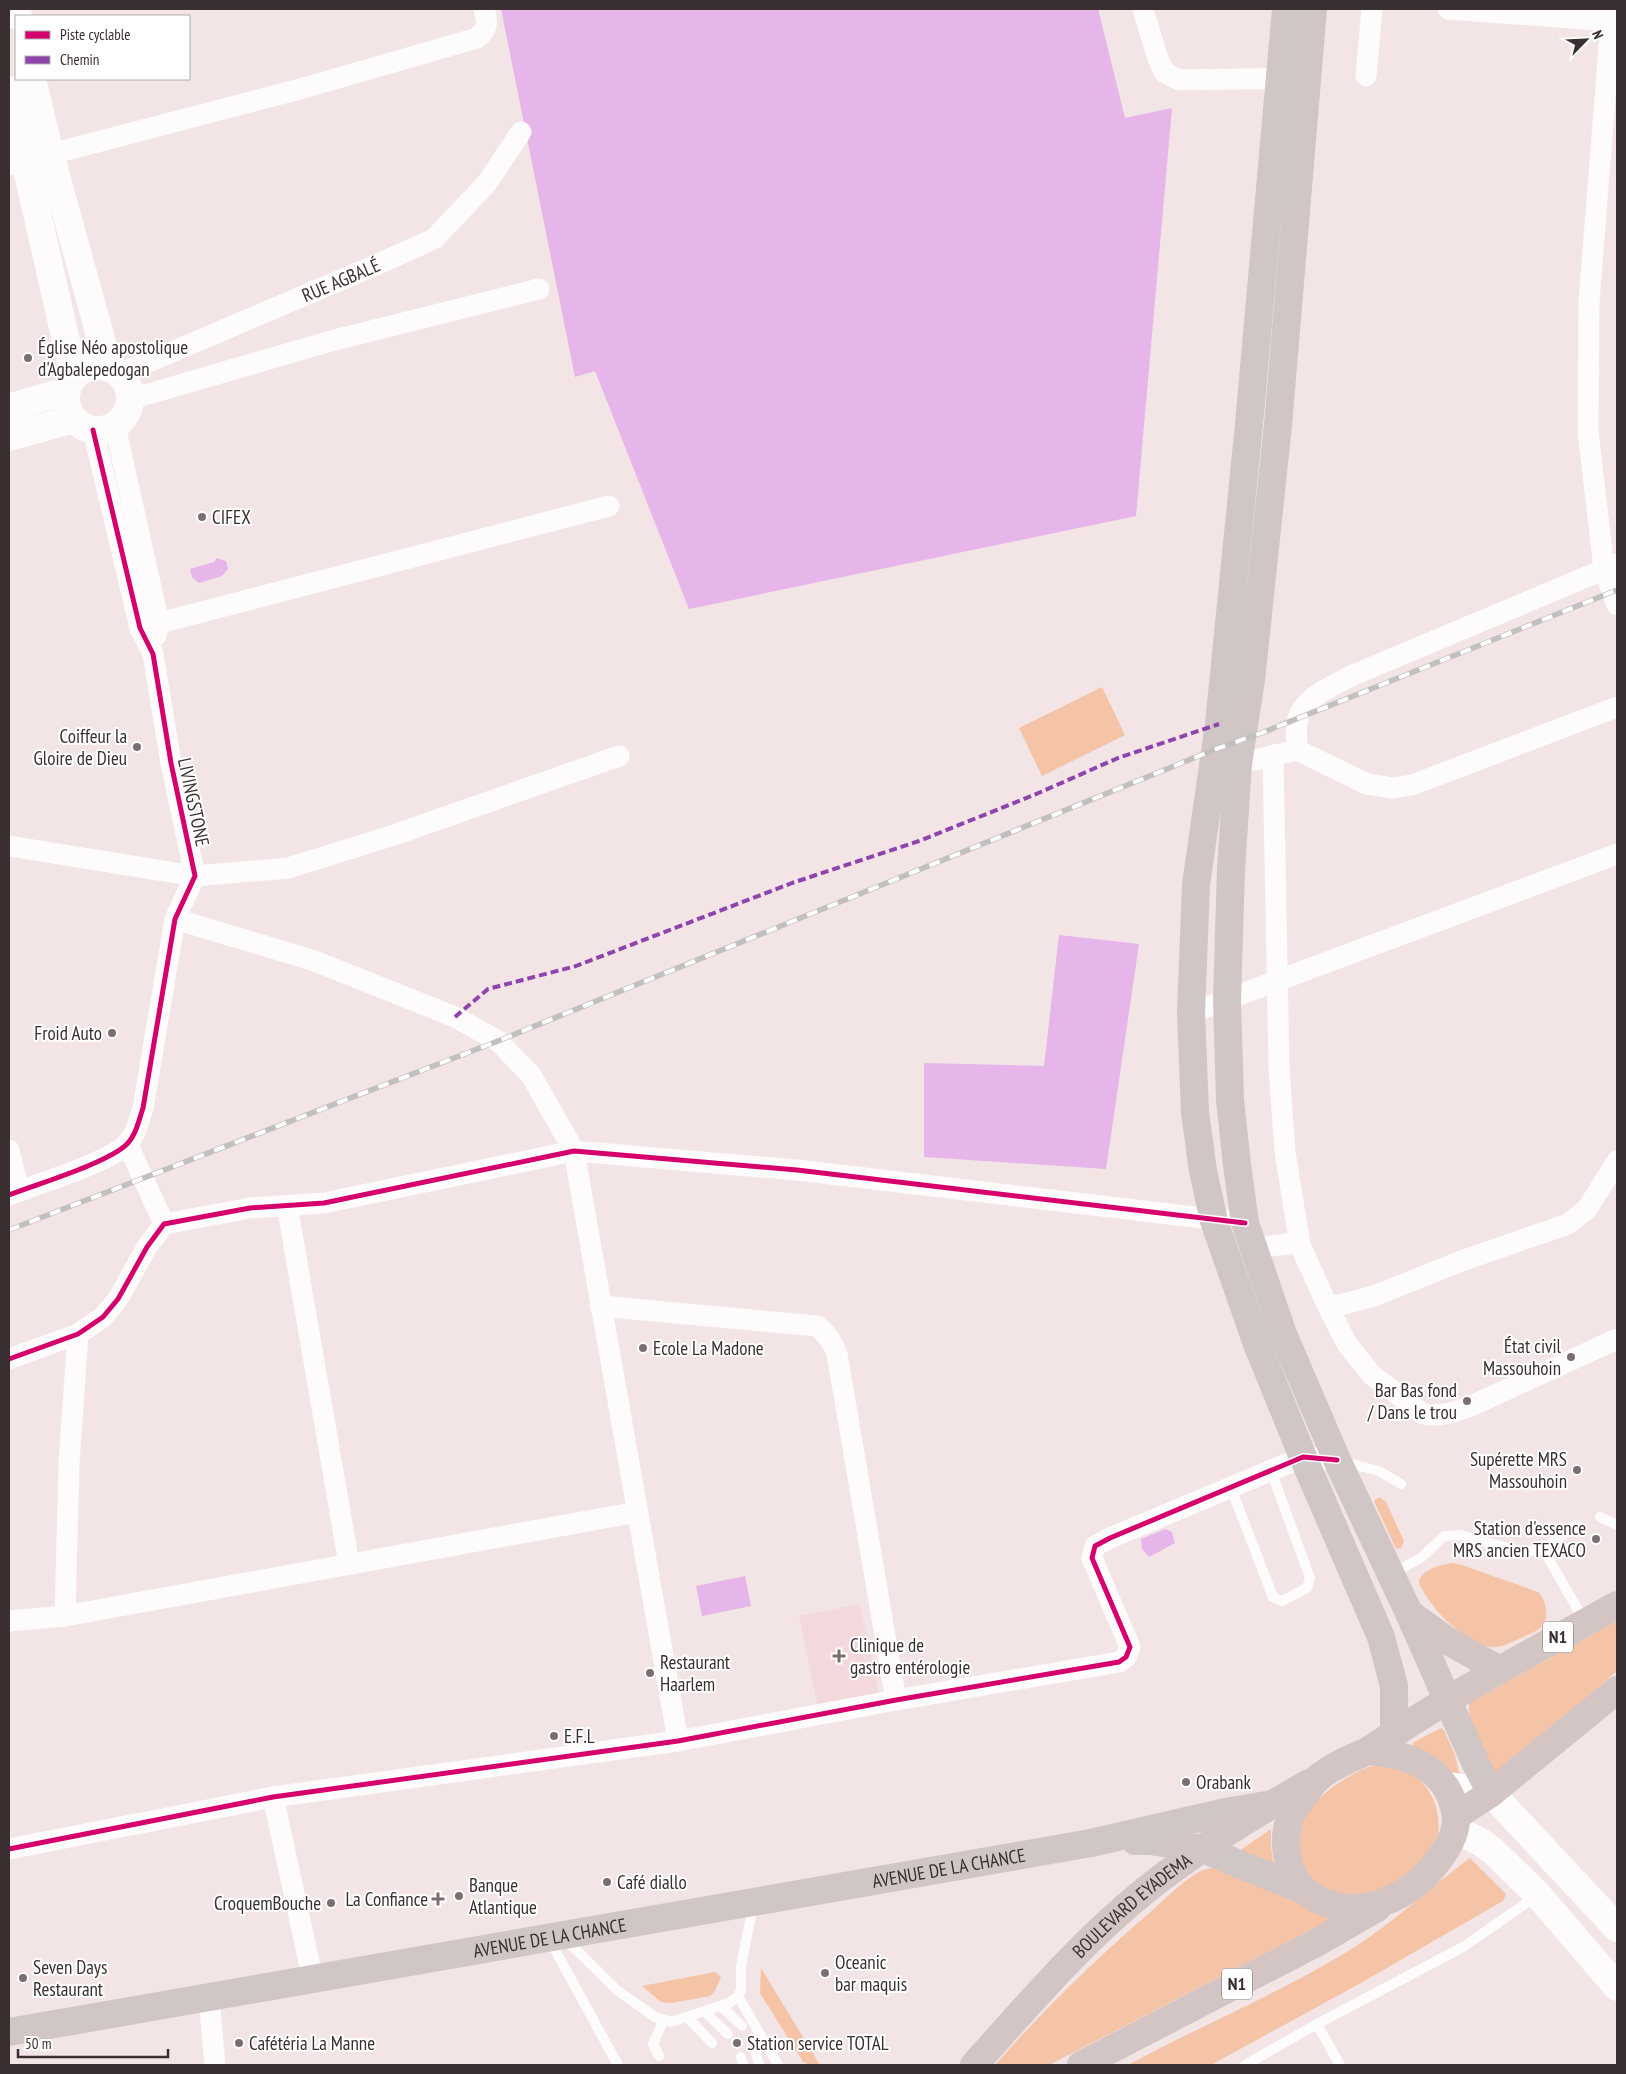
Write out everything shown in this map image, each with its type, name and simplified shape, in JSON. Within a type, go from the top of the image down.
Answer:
[{"type":"highway","name":"N1","points":[[1392,1900],[1368,1907],[1340,1907],[1324,1903],[1303,1890],[1289,1863],[1286,1848],[1286,1831],[1292,1812],[1316,1779],[1348,1759],[1368,1751],[1394,1732],[1448,1700],[1617,1605]]},
{"type":"highway","points":[[1409,1613],[1448,1642],[1500,1670]]},
{"type":"highway","points":[[1455,1822],[1617,1690]]},
{"type":"highway","name":"N1","points":[[1081,2065],[1316,1943],[1415,1886],[1430,1872],[1445,1852],[1455,1822],[1452,1801],[1441,1780],[1427,1767],[1408,1757],[1392,1753],[1368,1751]]},
{"type":"highway","name":"BOULEVARD EYADEMA","points":[[974,2065],[1078,1952],[1152,1885],[1203,1849],[1316,1779]]},
{"type":"main road","points":[[1286,9],[1248,434],[1226,765],[1231,870],[1226,1000],[1230,1100],[1249,1236],[1283,1334],[1337,1460],[1491,1793]]},
{"type":"main road","points":[[1313,9],[1278,425],[1251,680],[1226,765],[1196,885],[1191,1013],[1195,1112],[1203,1171],[1214,1221],[1257,1344],[1303,1457],[1381,1637],[1394,1686],[1394,1732]]},
{"type":"main road","points":[[1092,1843],[1226,1812],[1273,1804]]},
{"type":"main road","points":[[1092,1843],[1150,1841],[1203,1849],[1303,1890]]},
{"type":"main road","name":"AVENUE DE LA CHANCE","points":[[9,2032],[1092,1843]]},
{"type":"street","points":[[28,160],[300,90],[477,38],[485,32],[488,22],[484,9]]},
{"type":"street","points":[[1143,9],[1157,56],[1164,72],[1179,80],[1307,78]]},
{"type":"street","points":[[1366,76],[1372,9]]},
{"type":"street","points":[[1448,9],[1612,15],[1589,302],[1588,431],[1617,605]]},
{"type":"street","points":[[9,437],[124,419],[131,399],[127,384],[114,371],[28,160],[32,80]]},
{"type":"street","points":[[9,90],[28,160],[70,384],[66,406],[94,425]]},
{"type":"street","name":"RUE AGBALÉ","points":[[114,371],[369,268],[434,239],[487,183],[521,132]]},
{"type":"street","points":[[131,399],[331,341],[539,289]]},
{"type":"street","points":[[9,408],[70,384],[85,369],[97,366],[114,371]]},
{"type":"street","name":"LIVINGSTONE","points":[[94,425],[150,626],[152,654],[170,763],[194,876],[175,919],[143,1108],[136,1130],[127,1144]]},
{"type":"street","points":[[150,626],[609,506]]},
{"type":"street","points":[[1297,750],[1297,718],[1308,701],[1324,691],[1351,676],[1611,566]]},
{"type":"street","points":[[1226,765],[1297,750],[1367,784],[1393,788],[1421,781],[1617,707]]},
{"type":"street","points":[[1274,755],[1276,982],[1279,1068],[1285,1152],[1300,1245],[1327,1306],[1347,1344],[1372,1375],[1423,1414],[1433,1416],[1448,1414],[1471,1406],[1617,1339]]},
{"type":"street","points":[[9,846],[194,876],[288,868],[394,835],[618,756]]},
{"type":"street","points":[[1191,1013],[1617,854]]},
{"type":"street","points":[[175,919],[312,960],[456,1016],[498,1041],[531,1075],[574,1151],[636,1512],[678,1741]]},
{"type":"street","points":[[9,1150],[14,1193],[98,1161],[127,1144],[164,1224]]},
{"type":"street","points":[[9,1359],[78,1334],[103,1317],[132,1277],[147,1247],[164,1224],[250,1208],[324,1203],[574,1151],[797,1170],[1214,1221],[1249,1236],[1300,1245]]},
{"type":"street","points":[[1327,1306],[1340,1305],[1374,1296],[1464,1260],[1568,1224],[1587,1209],[1617,1161]]},
{"type":"street","points":[[287,1205],[349,1564]]},
{"type":"street","points":[[600,1306],[817,1326],[826,1333],[833,1343],[836,1354],[896,1700]]},
{"type":"street","points":[[65,1616],[69,1463],[78,1334]]},
{"type":"street","points":[[9,1850],[274,1797],[678,1741],[1123,1660],[1130,1648],[1092,1558],[1095,1546],[1303,1457],[1337,1460]]},
{"type":"street","points":[[9,1622],[65,1616],[636,1512]]},
{"type":"street","points":[[1443,1785],[1491,1793],[1617,1928]]},
{"type":"street","points":[[274,1797],[313,1980]]},
{"type":"street","points":[[1455,1822],[1493,1851],[1545,1902],[1617,1987]]},
{"type":"street","points":[[1545,1902],[1550,1881],[1571,1879]]},
{"type":"street","points":[[209,1998],[216,2065]]},
{"type":"lane","points":[[1337,1460],[1379,1471],[1401,1484]]},
{"type":"lane","points":[[1231,1488],[1273,1597],[1282,1601],[1307,1588],[1310,1578],[1271,1471]]},
{"type":"lane","points":[[1600,1516],[1617,1525]]},
{"type":"lane","points":[[1391,1575],[1422,1557],[1444,1536],[1460,1535],[1523,1552],[1543,1549],[1576,1525]]},
{"type":"lane","points":[[1543,1549],[1586,1623]]},
{"type":"lane","points":[[555,1937],[618,1991],[663,2021],[671,2022],[721,2006],[738,1996],[741,1990],[741,1967],[753,1902]]},
{"type":"lane","points":[[1245,2065],[1317,2024],[1545,1902]]},
{"type":"lane","points":[[555,1937],[618,2065]]},
{"type":"lane","points":[[738,1996],[778,2065]]},
{"type":"lane","points":[[721,2006],[742,2026]]},
{"type":"lane","points":[[705,2012],[728,2034]]},
{"type":"lane","points":[[688,2018],[712,2043]]},
{"type":"lane","points":[[660,2056],[653,2044],[663,2021]]},
{"type":"lane","points":[[1317,2024],[1340,2065]]},
{"type":"lane","points":[[755,2049],[760,2065]]},
{"type":"shaded area","points":[[501,9],[1098,9],[1125,118],[1172,108],[1136,516],[689,609],[595,371],[575,377]]},
{"type":"shaded area","points":[[217,558],[226,561],[228,569],[222,576],[199,583],[192,577],[190,569],[214,562]]},
{"type":"shaded area","points":[[1102,687],[1125,735],[1042,776],[1019,728]]},
{"type":"shaded area","points":[[1059,935],[1139,944],[1106,1169],[924,1157],[924,1063],[1044,1066]]},
{"type":"shaded area","points":[[1378,1498],[1386,1502],[1404,1541],[1401,1548],[1396,1549],[1374,1501]]},
{"type":"shaded area","points":[[1165,1529],[1172,1532],[1175,1543],[1149,1557],[1142,1549],[1141,1539]]},
{"type":"shaded area","points":[[1452,1563],[1538,1592],[1544,1600],[1546,1609],[1545,1621],[1539,1629],[1505,1645],[1492,1647],[1470,1639],[1449,1623],[1431,1603],[1419,1583],[1420,1578],[1427,1571]]},
{"type":"shaded area","points":[[745,1576],[751,1606],[702,1616],[696,1586]]},
{"type":"shaded area","name":"Clinique de gastro entérologie","points":[[860,1604],[879,1696],[818,1708],[799,1616]]},
{"type":"shaded area","points":[[1617,1621],[1617,1671],[1566,1715],[1499,1780],[1484,1753],[1471,1723],[1469,1703]]},
{"type":"shaded area","points":[[1441,1728],[1444,1730],[1455,1755],[1461,1781],[1411,1747],[1414,1742]]},
{"type":"shaded area","points":[[1388,1766],[1407,1771],[1417,1777],[1431,1796],[1436,1807],[1438,1830],[1436,1842],[1431,1853],[1419,1868],[1370,1897],[1329,1891],[1314,1880],[1301,1860],[1298,1846],[1299,1832],[1304,1819],[1321,1797],[1345,1779],[1366,1768]]},
{"type":"shaded area","points":[[1271,1829],[1274,1866],[1239,1851]]},
{"type":"shaded area","points":[[1470,1858],[1506,1894],[1503,1901],[1359,1984],[1211,2065],[1128,2065],[1296,1981],[1350,1950],[1366,1940]]},
{"type":"shaded area","points":[[1217,1868],[1332,1915],[1331,1920],[1049,2065],[995,2065],[1072,1984],[1172,1892],[1200,1871]]},
{"type":"shaded area","points":[[761,1968],[820,2065],[809,2065],[803,2062],[760,1993]]},
{"type":"shaded area","points":[[715,1972],[721,1977],[715,1991],[710,1996],[672,2003],[661,2002],[642,1986]]},
{"type":"railway","points":[[9,1230],[498,1041],[1216,749],[1264,732],[1617,590]]},
{"type":"marked path","points":[[455,1017],[488,989],[576,966],[792,883],[919,841],[1034,795],[1118,758],[1219,724]]},
{"type":"cycle path","points":[[9,1195],[89,1166],[118,1151],[133,1136],[143,1108],[175,919],[195,876],[171,763],[153,654],[140,628],[93,430]]},
{"type":"cycle path","points":[[9,1359],[78,1334],[103,1317],[118,1299],[147,1247],[164,1224],[250,1208],[324,1203],[574,1151],[797,1170],[1245,1223]]},
{"type":"cycle path","points":[[9,1849],[273,1797],[678,1741],[896,1700],[1119,1662],[1126,1657],[1130,1647],[1092,1558],[1095,1546],[1303,1457],[1337,1460]]},
{"type":"place","name":"Église Néo apostolique d'Agbalepedogan","points":[[28,358]]},
{"type":"place","name":"CIFEX","points":[[202,517]]},
{"type":"place","name":"Coiffeur la Gloire de Dieu","points":[[137,747]]},
{"type":"place","name":"Froid Auto","points":[[112,1033]]},
{"type":"place","name":"Ecole La Madone","points":[[643,1348]]},
{"type":"place","name":"État civil Massouhoin","points":[[1571,1357]]},
{"type":"place","name":"Bar Bas fond / Dans le trou","points":[[1467,1401]]},
{"type":"place","name":"Supérette MRS Massouhoin","points":[[1577,1470]]},
{"type":"place","name":"Station d'essence MRS ancien TEXACO","points":[[1596,1539]]},
{"type":"place","name":"Clinique de gastro entérologie","points":[[839,1656]]},
{"type":"place","name":"Restaurant Haarlem","points":[[650,1673]]},
{"type":"place","name":"E.F.L","points":[[554,1736]]},
{"type":"place","name":"Orabank","points":[[1186,1782]]},
{"type":"place","name":"Café diallo","points":[[607,1882]]},
{"type":"place","name":"Banque Atlantique","points":[[459,1896]]},
{"type":"place","name":"La Confiance","points":[[438,1899]]},
{"type":"place","name":"CroquemBouche","points":[[331,1903]]},
{"type":"place","name":"Oceanic bar maquis","points":[[825,1973]]},
{"type":"place","name":"Seven Days Restaurant","points":[[23,1978]]},
{"type":"place","name":"Cafétéria La Manne","points":[[239,2043]]},
{"type":"place","name":"Station service TOTAL","points":[[737,2043]]}]
